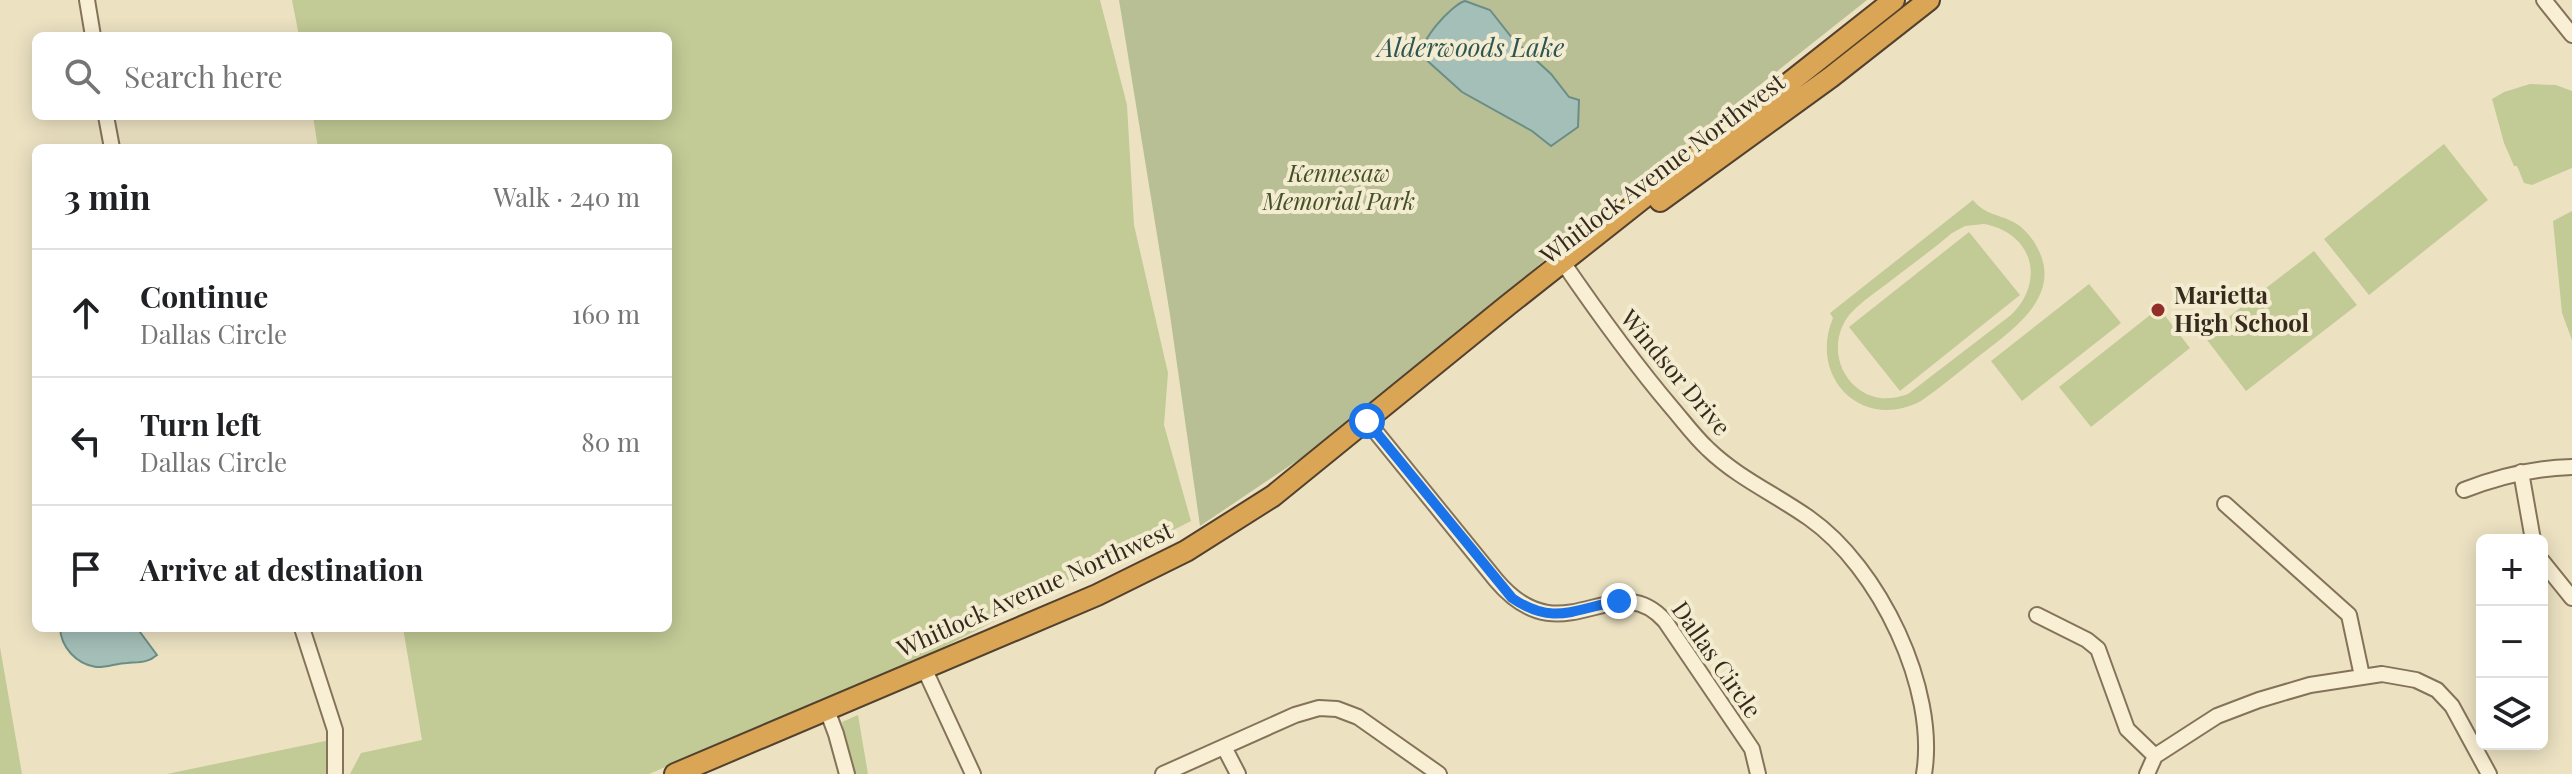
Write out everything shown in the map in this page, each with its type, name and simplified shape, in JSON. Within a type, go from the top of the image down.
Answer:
[{"type":"highway","name":"Whitlock Avenue Northwest","points":[[675,774],[1097,595],[1186,551],[1273,496],[1566,266],[1894,0]]},
{"type":"highway","name":"Whitlock Avenue Northwest","points":[[1566,266],[1831,77],[1929,0]]},
{"type":"street","points":[[87,0],[92,32]]},
{"type":"street","points":[[2544,0],[2572,35]]},
{"type":"street","points":[[107,120],[111,144]]},
{"type":"street","name":"Windsor Drive","points":[[1566,266],[1631,359],[1706,448],[1735,472],[1820,527],[1874,589],[1906,655],[1923,707],[1928,740],[1924,774]]},
{"type":"street","name":"Dallas Circle","points":[[1367,421],[1496,580],[1520,603],[1538,612],[1565,615],[1611,603],[1633,601],[1649,606],[1660,615],[1752,749],[1758,774]]},
{"type":"street","points":[[2464,490],[2521,472],[2572,467]]},
{"type":"street","points":[[2521,472],[2532,534]]},
{"type":"street","points":[[2225,504],[2349,615],[2362,676]]},
{"type":"street","points":[[2548,568],[2572,598]]},
{"type":"street","points":[[2037,615],[2087,640],[2098,649],[2127,729],[2155,756]]},
{"type":"street","points":[[303,632],[335,730],[335,774]]},
{"type":"street","points":[[924,668],[973,774]]},
{"type":"street","points":[[2147,774],[2155,756],[2217,716],[2310,685],[2382,674],[2416,680],[2437,690],[2452,706],[2489,774]]},
{"type":"street","points":[[1163,774],[1304,712],[1328,708],[1358,717],[1439,774]]},
{"type":"street","points":[[827,710],[847,774]]},
{"type":"street","points":[[1224,747],[1238,774]]},
{"type":"green space","points":[[292,0],[1100,0],[1127,105],[1134,225],[1168,373],[1164,425],[1191,521],[932,653],[649,774],[350,774],[361,753],[422,740],[404,632],[672,632],[672,144],[317,144],[314,120],[672,120],[672,32],[298,32]]},
{"type":"green space","name":"Kennesaw Memorial Park","points":[[1119,0],[1867,0],[1625,192],[1418,367],[1304,456],[1200,526],[1170,315]]},
{"type":"green space","points":[[2530,84],[2556,85],[2572,91],[2572,168],[2532,185],[2524,183],[2517,166],[2514,166],[2492,99]]},
{"type":"green space","points":[[2444,144],[2488,200],[2369,295],[2324,239]]},
{"type":"green space","points":[[1973,200],[1979,207],[2025,230],[2042,258],[2045,276],[2041,292],[2022,320],[1928,396],[1899,409],[1879,409],[1861,404],[1846,393],[1834,378],[1828,360],[1827,340],[1833,318],[1830,313]],"holes":[[[1984,224],[2014,237],[2023,248],[2031,274],[2022,302],[2011,315],[1908,394],[1881,398],[1868,395],[1856,387],[1843,371],[1838,352],[1840,332],[1850,314],[1952,233],[1965,226]]]},
{"type":"green space","points":[[2572,211],[2572,340],[2562,313],[2553,221]]},
{"type":"green space","points":[[1969,232],[2020,295],[1900,391],[1849,327]]},
{"type":"green space","points":[[2314,251],[2357,305],[2246,391],[2204,336]]},
{"type":"green space","points":[[2089,284],[2121,323],[2022,401],[1991,361]]},
{"type":"green space","points":[[2159,308],[2190,348],[2091,427],[2059,387]]},
{"type":"green space","points":[[0,647],[22,774],[0,774]]},
{"type":"green space","points":[[858,715],[868,774],[852,774],[842,722]]},
{"type":"green space","points":[[330,740],[326,774],[167,774]]},
{"type":"water","name":"Alderwoods Lake","points":[[1465,1],[1490,10],[1513,39],[1551,74],[1569,97],[1579,100],[1578,127],[1551,146],[1532,131],[1462,92],[1422,56],[1425,42],[1437,24]]},
{"type":"water","points":[[61,632],[140,632],[157,655],[143,662],[100,667],[89,665],[71,654]]},
{"type":"place","name":"Marietta High School","points":[[2158,310]]},
{"type":"route","points":[[1367,421],[1512,598],[1538,612],[1556,615],[1586,611],[1619,601]]}]
